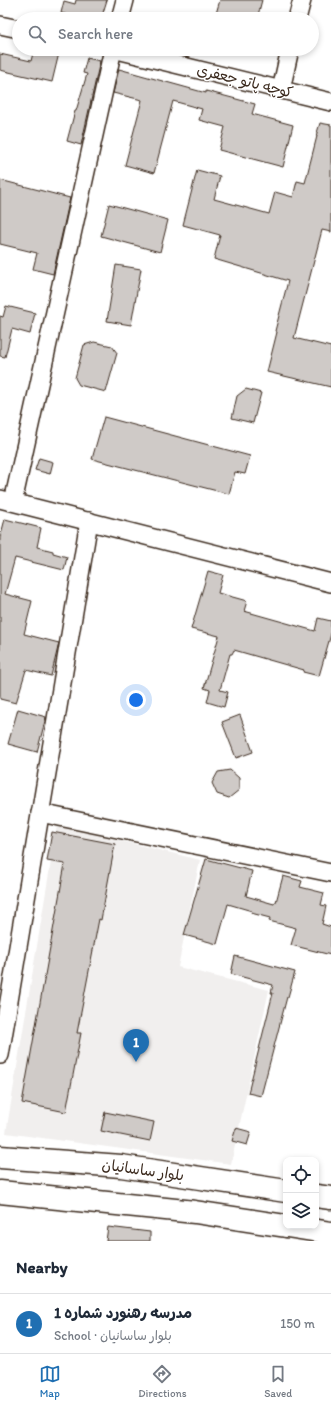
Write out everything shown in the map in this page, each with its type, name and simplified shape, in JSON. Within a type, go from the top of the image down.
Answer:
[{"type":"highway","name":"بلوار ساسانیان","points":[[0,1157],[121,1166],[283,1191]]},
{"type":"highway","points":[[0,1192],[195,1212],[283,1226]]},
{"type":"highway","points":[[319,1196],[331,1198]]},
{"type":"highway","points":[[305,1229],[331,1233]]},
{"type":"street","points":[[122,12],[125,0]]},
{"type":"street","points":[[299,12],[302,0]]},
{"type":"street","points":[[0,25],[12,28]]},
{"type":"street","points":[[111,56],[6,500],[331,583]]},
{"type":"street","name":"کوچه پاتو جعفری","points":[[142,56],[331,102]]},
{"type":"street","points":[[281,90],[288,56]]},
{"type":"street","points":[[0,1055],[89,521]]},
{"type":"street","points":[[40,813],[331,872]]},
{"type":"shaded area","points":[[57,825],[200,860],[178,967],[269,990],[231,1164],[6,1133]]},
{"type":"building","points":[[76,0],[107,0],[103,12],[61,12],[64,1],[75,4]]},
{"type":"building","points":[[220,0],[262,0],[259,12],[216,12]]},
{"type":"building","points":[[0,54],[31,61],[32,56],[58,56],[52,82],[0,70]]},
{"type":"building","points":[[87,58],[100,61],[81,145],[67,141],[87,74],[83,73]]},
{"type":"building","points":[[119,69],[206,93],[206,91],[255,104],[252,114],[293,125],[283,167],[219,150],[225,127],[199,120],[202,109],[173,101],[154,173],[125,165],[142,100],[113,93]]},
{"type":"building","points":[[320,123],[331,125],[331,232],[322,230],[294,338],[331,347],[331,387],[267,372],[277,332],[275,331],[288,281],[214,259],[220,235],[183,225],[197,170],[220,176],[214,199],[269,214],[275,192],[293,197],[297,181],[305,183]]},
{"type":"building","points":[[0,180],[70,198],[53,274],[33,269],[37,253],[0,244]]},
{"type":"building","points":[[109,204],[168,220],[160,252],[101,236]]},
{"type":"building","points":[[116,265],[141,269],[131,325],[107,321]]},
{"type":"building","points":[[6,306],[35,313],[30,334],[12,329],[5,357],[0,356],[0,316],[3,317]]},
{"type":"building","points":[[94,342],[112,346],[117,353],[106,392],[79,385],[75,378],[84,345]]},
{"type":"building","points":[[246,389],[261,393],[253,423],[232,418],[237,396]]},
{"type":"building","points":[[104,417],[250,456],[245,474],[235,472],[229,494],[92,459]]},
{"type":"building","points":[[39,458],[53,462],[50,474],[35,470]]},
{"type":"building","points":[[5,519],[41,528],[37,547],[53,551],[53,553],[67,557],[64,570],[15,558],[5,594],[32,601],[24,634],[59,643],[51,676],[26,670],[16,703],[0,699],[0,538]]},
{"type":"building","points":[[208,571],[223,575],[218,593],[247,601],[244,611],[315,631],[318,618],[331,621],[331,634],[319,676],[303,672],[304,670],[234,650],[232,654],[230,654],[220,690],[228,692],[224,707],[207,702],[210,690],[204,688],[219,636],[191,629]]},
{"type":"building","points":[[18,709],[46,717],[37,752],[8,744]]},
{"type":"building","points":[[240,715],[253,752],[236,758],[222,722]]},
{"type":"building","points":[[230,770],[239,778],[239,790],[229,798],[217,794],[212,783],[218,772]]},
{"type":"building","points":[[52,832],[115,844],[101,920],[99,919],[77,1033],[81,1033],[66,1112],[22,1103],[65,864],[47,861]]},
{"type":"building","points":[[206,859],[252,871],[246,896],[274,904],[276,902],[283,876],[302,881],[300,887],[324,893],[321,905],[326,906],[322,924],[331,927],[331,955],[291,945],[296,928],[269,921],[270,918],[251,913],[252,911],[228,904],[217,944],[184,935]]},
{"type":"building","points":[[235,956],[295,972],[261,1096],[248,1093],[273,993],[271,993],[273,985],[231,974]]},
{"type":"building","points":[[105,1112],[154,1122],[150,1141],[101,1131]]},
{"type":"building","points":[[236,1128],[251,1132],[247,1145],[232,1141]]},
{"type":"building","points":[[108,1227],[150,1232],[150,1241],[106,1241]]},
{"type":"place","name":"مدرسه رهنورد شماره 1","points":[[136,1062]]}]
